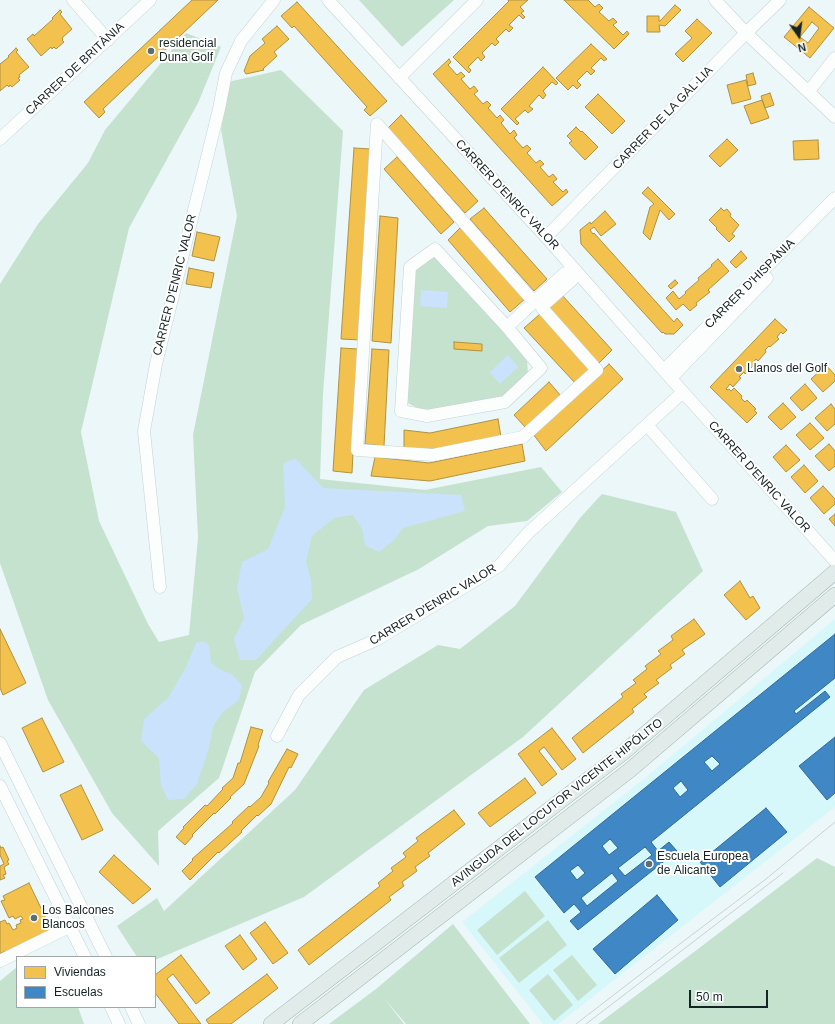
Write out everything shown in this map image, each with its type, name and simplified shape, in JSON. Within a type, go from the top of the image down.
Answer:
[{"type":"main road","name":"AVINGUDA DEL LOCUTOR VICENTE HIPÓLITO","points":[[271,1024],[624,752],[835,572]]},
{"type":"main road","name":"AVINGUDA DEL LOCUTOR VICENTE HIPÓLITO","points":[[300,1024],[630,770],[835,595]]},
{"type":"street","points":[[73,0],[108,40]]},
{"type":"street","name":"CARRER DE BRITÀNIA","points":[[0,139],[150,0]]},
{"type":"street","name":"CARRER D'ENRIC VALOR","points":[[160,587],[144,431],[153,379],[219,109],[226,73],[240,41],[274,0]]},
{"type":"street","name":"CARRER D'ENRIC VALOR","points":[[328,0],[546,237],[835,561]]},
{"type":"street","points":[[399,78],[478,0]]},
{"type":"street","points":[[714,0],[746,33],[835,117]]},
{"type":"street","name":"CARRER DE LA GÀL·LIA","points":[[546,237],[780,0]]},
{"type":"street","points":[[809,91],[835,58]]},
{"type":"street","points":[[378,124],[541,304],[596,370],[523,437],[433,455],[357,450],[378,124]]},
{"type":"street","name":"CARRER D'HISPÀNIA","points":[[667,374],[835,198]]},
{"type":"street","name":"CARRER D'HISPÀNIA","points":[[667,374],[835,209]]},
{"type":"street","points":[[435,249],[507,327],[541,368],[505,402],[427,416],[400,411],[410,267],[435,249]]},
{"type":"street","points":[[507,327],[541,304],[569,277]]},
{"type":"street","name":"CARRER D'ENRIC VALOR","points":[[277,736],[299,695],[337,657],[376,640],[499,566],[528,533],[683,392]]},
{"type":"street","points":[[647,425],[712,499]]},
{"type":"street","points":[[0,743],[106,956]]},
{"type":"street","points":[[0,786],[84,956]]},
{"type":"street","points":[[0,961],[69,927]]},
{"type":"street","points":[[111,1008],[119,1024]]},
{"type":"street","points":[[131,1008],[139,1024]]},
{"type":"shaded area","points":[[421,290],[448,292],[447,308],[420,306]]},
{"type":"shaded area","points":[[508,355],[518,367],[500,384],[490,372]]},
{"type":"shaded area","points":[[295,458],[323,488],[461,495],[465,511],[403,528],[394,540],[379,552],[365,545],[362,529],[353,515],[334,518],[312,536],[306,562],[311,580],[312,599],[256,660],[240,660],[234,639],[244,618],[237,588],[242,562],[268,549],[285,507],[283,464]]},
{"type":"shaded area","name":"Escuela Europea de Alicante","points":[[835,619],[835,807],[558,1024],[543,1024],[462,922],[645,778]]},
{"type":"shaded area","points":[[203,641],[209,645],[211,663],[221,670],[233,675],[242,686],[239,700],[223,712],[213,726],[209,748],[197,784],[184,799],[168,800],[161,785],[159,758],[141,741],[144,719],[168,698],[186,667],[196,643]]},
{"type":"green space","points":[[359,0],[454,0],[402,47]]},
{"type":"green space","points":[[186,33],[221,47],[198,103],[129,228],[81,432],[99,521],[148,624],[159,642],[189,635],[198,538],[193,435],[237,216],[221,130],[228,82],[281,70],[343,131],[323,394],[320,479],[425,490],[541,467],[562,492],[527,521],[488,526],[419,569],[301,625],[255,672],[219,778],[158,831],[159,866],[112,813],[48,700],[0,563],[0,284],[38,224],[88,163],[105,130]]},
{"type":"green space","points":[[437,257],[527,359],[528,374],[503,399],[427,413],[406,402],[416,271],[425,260]]},
{"type":"green space","points":[[602,494],[676,512],[703,571],[523,737],[304,897],[156,960],[156,956],[136,956],[117,926],[157,898],[164,911],[295,790],[364,690],[438,645],[460,649],[515,606],[580,518]]},
{"type":"green space","points":[[817,858],[835,867],[835,1024],[598,1024],[698,949]]},
{"type":"green space","points":[[525,891],[545,916],[497,955],[477,930]]},
{"type":"green space","points":[[548,920],[567,945],[519,983],[499,958]]},
{"type":"green space","points":[[453,924],[530,1024],[406,1024],[384,998],[404,1024],[329,1024],[376,989]]},
{"type":"green space","points":[[572,955],[597,985],[578,1001],[553,970]]},
{"type":"green space","points":[[16,968],[16,1008],[78,1008],[84,1024],[0,1024],[0,981]]},
{"type":"green space","points":[[548,974],[573,1005],[554,1021],[529,990]]},
{"type":"building: Viviendas","name":"residencial Duna Golf","points":[[192,0],[218,0],[103,109],[105,112],[99,118],[84,102]]},
{"type":"building: Viviendas","points":[[508,0],[528,0],[520,7],[524,11],[521,13],[525,17],[523,19],[519,15],[509,25],[513,28],[509,32],[506,29],[496,39],[499,42],[495,46],[492,43],[482,53],[485,57],[481,61],[478,57],[468,67],[471,70],[469,73],[453,57],[509,1]]},
{"type":"building: Viviendas","points":[[564,0],[588,0],[595,7],[599,4],[603,8],[599,12],[609,21],[613,18],[617,22],[613,25],[623,35],[627,31],[629,34],[614,49]]},
{"type":"building: Viviendas","points":[[297,2],[387,101],[370,116],[364,110],[367,107],[294,26],[292,28],[281,16]]},
{"type":"building: Viviendas","points":[[675,5],[681,10],[665,26],[659,25],[660,32],[647,32],[647,16],[659,16],[660,21]]},
{"type":"building: Viviendas","points":[[809,7],[834,28],[810,58],[784,37]],"holes":[[[812,22],[819,28],[808,43],[800,37]]]},
{"type":"building: Viviendas","points":[[60,10],[62,12],[60,14],[72,29],[62,38],[64,42],[56,49],[54,47],[52,49],[51,47],[41,56],[27,39],[33,34],[34,36],[53,19],[52,18]]},
{"type":"building: Viviendas","points":[[697,19],[712,33],[683,62],[675,54],[692,38],[685,31]]},
{"type":"building: Viviendas","points":[[277,26],[289,39],[274,52],[277,56],[263,69],[264,70],[246,74],[244,71],[250,56],[265,43],[262,39]]},
{"type":"building: Viviendas","points":[[591,44],[607,59],[604,61],[601,58],[591,68],[595,71],[591,75],[587,71],[577,81],[581,85],[577,89],[573,85],[568,90],[556,78]]},
{"type":"building: Viviendas","points":[[16,48],[18,50],[16,52],[29,67],[19,75],[20,77],[18,78],[20,80],[12,87],[7,85],[0,91],[0,64],[9,57],[8,56]]},
{"type":"building: Viviendas","points":[[449,59],[451,62],[448,65],[457,75],[461,72],[465,76],[461,79],[470,89],[474,86],[478,91],[474,94],[483,104],[487,101],[491,105],[488,108],[497,118],[500,115],[504,120],[501,123],[510,134],[514,130],[517,135],[514,138],[523,148],[527,145],[531,149],[527,153],[536,163],[540,160],[544,164],[540,167],[549,177],[553,174],[557,179],[553,182],[563,192],[566,189],[568,192],[552,206],[433,74]]},
{"type":"building: Viviendas","points":[[543,67],[558,83],[556,85],[552,82],[543,91],[546,95],[543,99],[539,95],[529,106],[533,109],[528,113],[525,110],[515,119],[519,123],[517,125],[501,109]]},
{"type":"building: Viviendas","points":[[753,73],[756,84],[748,86],[746,75]]},
{"type":"building: Viviendas","points":[[746,80],[751,99],[732,104],[727,85]]},
{"type":"building: Viviendas","points":[[770,93],[774,105],[765,108],[761,96]]},
{"type":"building: Viviendas","points":[[598,94],[625,121],[612,134],[585,107]]},
{"type":"building: Viviendas","points":[[762,100],[769,118],[751,124],[744,106]]},
{"type":"building: Viviendas","points":[[401,115],[478,201],[465,213],[388,128]]},
{"type":"building: Viviendas","points":[[576,127],[598,147],[585,160],[569,143],[572,141],[567,136]]},
{"type":"building: Viviendas","points":[[727,139],[738,150],[720,167],[709,156]]},
{"type":"building: Viviendas","points":[[818,140],[819,159],[794,160],[793,141]]},
{"type":"building: Viviendas","points":[[354,148],[371,149],[360,340],[341,339]]},
{"type":"building: Viviendas","points":[[397,157],[454,222],[441,234],[384,169]]},
{"type":"building: Viviendas","points":[[648,187],[675,214],[669,220],[660,210],[650,240],[643,233],[650,207],[654,204],[642,193]]},
{"type":"building: Viviendas","points":[[484,208],[547,279],[534,291],[470,219]]},
{"type":"building: Viviendas","points":[[721,208],[724,211],[727,209],[731,214],[730,216],[739,225],[732,234],[735,236],[729,242],[709,220]]},
{"type":"building: Viviendas","points":[[605,211],[616,224],[601,236],[594,227],[590,230],[674,322],[677,318],[683,325],[674,334],[662,333],[581,244],[580,230],[590,222],[591,224]]},
{"type":"building: Viviendas","points":[[380,216],[398,218],[391,343],[372,341]]},
{"type":"building: Viviendas","points":[[461,227],[526,298],[510,312],[448,240]]},
{"type":"building: Viviendas","points":[[197,232],[220,237],[214,261],[192,256]]},
{"type":"building: Viviendas","points":[[741,251],[747,258],[736,268],[730,262]]},
{"type":"building: Viviendas","points":[[718,259],[729,271],[708,290],[710,292],[696,303],[697,305],[690,311],[683,304],[676,310],[666,298],[673,291],[679,299]]},
{"type":"building: Viviendas","points":[[189,268],[214,273],[211,288],[186,284]]},
{"type":"building: Viviendas","points":[[675,280],[678,283],[671,289],[668,286]]},
{"type":"building: Viviendas","points":[[561,294],[612,350],[598,364],[548,306]]},
{"type":"building: Viviendas","points":[[540,314],[591,370],[576,384],[524,328]]},
{"type":"building: Viviendas","name":"Llanos del Golf","points":[[775,319],[787,330],[783,334],[781,332],[777,337],[779,339],[765,350],[766,352],[758,361],[756,359],[752,364],[754,365],[745,374],[744,372],[739,377],[741,378],[733,387],[730,384],[726,389],[731,391],[734,388],[742,396],[741,398],[745,402],[747,400],[756,409],[754,410],[757,413],[747,423],[710,387]]},
{"type":"building: Viviendas","points":[[454,342],[482,344],[482,351],[454,349]]},
{"type":"building: Viviendas","points":[[341,348],[358,349],[352,473],[333,471]]},
{"type":"building: Viviendas","points":[[372,349],[389,350],[384,446],[365,444]]},
{"type":"building: Viviendas","points":[[609,364],[623,379],[546,451],[533,434]]},
{"type":"building: Viviendas","points":[[826,365],[835,375],[835,381],[823,392],[811,379]]},
{"type":"building: Viviendas","points":[[549,382],[561,396],[526,428],[514,415]]},
{"type":"building: Viviendas","points":[[805,384],[817,398],[802,411],[790,398]]},
{"type":"building: Viviendas","points":[[783,403],[796,417],[781,430],[768,417]]},
{"type":"building: Viviendas","points":[[831,404],[835,409],[835,424],[827,431],[815,418]]},
{"type":"building: Viviendas","points":[[498,419],[501,437],[436,449],[404,448],[404,430],[430,433]]},
{"type":"building: Viviendas","points":[[810,423],[824,438],[810,450],[796,435]]},
{"type":"building: Viviendas","points":[[522,444],[525,461],[430,481],[371,476],[375,457],[429,463]]},
{"type":"building: Viviendas","points":[[829,444],[835,451],[835,466],[829,471],[815,456]]},
{"type":"building: Viviendas","points":[[786,445],[800,460],[786,472],[773,457]]},
{"type":"building: Viviendas","points":[[804,465],[818,481],[805,493],[791,477]]},
{"type":"building: Viviendas","points":[[823,486],[835,499],[835,504],[824,514],[810,498]]},
{"type":"building: Viviendas","points":[[835,514],[835,526],[829,519]]},
{"type":"building: Viviendas","points":[[740,581],[750,598],[753,596],[760,608],[746,620],[724,595]]},
{"type":"building: Viviendas","points":[[694,619],[705,634],[682,650],[685,654],[670,665],[672,668],[656,680],[659,683],[644,694],[647,697],[632,709],[634,712],[583,753],[572,738],[623,697],[621,694],[636,683],[633,680],[647,669],[645,666],[661,654],[658,651],[673,640],[671,636]]},
{"type":"building: Viviendas","points":[[0,629],[26,683],[3,695],[0,688]]},
{"type":"building: Viviendas","points":[[42,718],[64,762],[43,772],[22,728]]},
{"type":"building: Viviendas","points":[[251,727],[263,730],[258,745],[259,746],[244,784],[192,835],[193,836],[185,845],[176,837],[184,828],[183,827],[205,805],[207,806],[223,789],[222,788],[233,778],[238,763],[240,763]]},
{"type":"building: Viviendas","points":[[552,728],[576,759],[562,770],[544,747],[539,751],[557,774],[542,786],[518,754]]},
{"type":"building: Viviendas","points":[[287,749],[298,754],[291,768],[289,767],[271,804],[258,816],[257,815],[241,831],[242,832],[219,853],[218,852],[190,880],[182,871],[193,860],[192,859],[233,823],[232,822],[249,806],[250,807],[261,797]]},
{"type":"building: Viviendas","points":[[525,778],[536,793],[490,827],[478,813]]},
{"type":"building: Viviendas","points":[[81,785],[103,830],[82,840],[60,795]]},
{"type":"building: Viviendas","points":[[454,810],[465,824],[428,853],[430,856],[415,867],[417,871],[402,882],[404,886],[389,897],[391,900],[309,965],[298,950],[380,886],[378,883],[393,871],[391,868],[406,857],[403,853],[418,841],[416,838]]},
{"type":"building: Viviendas","points":[[0,846],[1,848],[3,847],[9,860],[7,861],[9,864],[4,867],[6,874],[3,875],[5,878],[0,880],[0,866],[4,864],[0,855]]},
{"type":"building: Viviendas","points":[[114,855],[151,889],[133,904],[99,872]]},
{"type":"building: Viviendas","name":"Los Balcones Blancos","points":[[29,883],[52,931],[6,953],[5,951],[0,954],[0,922],[5,920],[7,924],[9,923],[13,930],[17,928],[16,925],[21,923],[20,920],[23,919],[21,916],[15,919],[13,916],[9,918],[1,901],[5,900],[3,896]]},
{"type":"building: Viviendas","points":[[265,922],[288,953],[273,964],[250,933]]},
{"type":"building: Viviendas","points":[[240,935],[257,959],[243,970],[225,946]]},
{"type":"building: Viviendas","points":[[181,955],[210,993],[196,1004],[173,974],[167,979],[201,1024],[179,1024],[156,994],[156,974]]},
{"type":"building: Viviendas","points":[[267,974],[278,988],[231,1024],[209,1024],[206,1020]]},
{"type":"building: Escuelas","points":[[835,634],[835,678],[794,711],[796,714],[825,691],[830,697],[651,842],[658,851],[669,842],[677,851],[578,930],[570,921],[581,912],[574,904],[564,913],[535,877]],"holes":[[[712,756],[720,764],[712,771],[704,762]],[[681,781],[688,790],[680,797],[673,788]],[[610,839],[618,848],[609,855],[602,846]],[[645,847],[652,855],[625,876],[618,868]],[[578,865],[585,873],[577,880],[570,871]],[[612,873],[618,881],[587,906],[581,898]]]},
{"type":"building: Escuelas","points":[[835,737],[835,793],[827,800],[799,766]]},
{"type":"building: Escuelas","points":[[766,808],[787,832],[720,887],[700,862]]},
{"type":"building: Escuelas","points":[[657,895],[678,920],[615,974],[593,949]]},
{"type":"tram line","points":[[576,1024],[766,879],[835,822]]},
{"type":"tram line","points":[[586,1024],[783,873]]},
{"type":"place","name":"residencial Duna Golf","points":[[151,51]]},
{"type":"place","name":"Llanos del Golf","points":[[739,369]]},
{"type":"place","name":"Escuela Europea de Alicante","points":[[649,864]]},
{"type":"place","name":"Los Balcones Blancos","points":[[34,918]]}]
